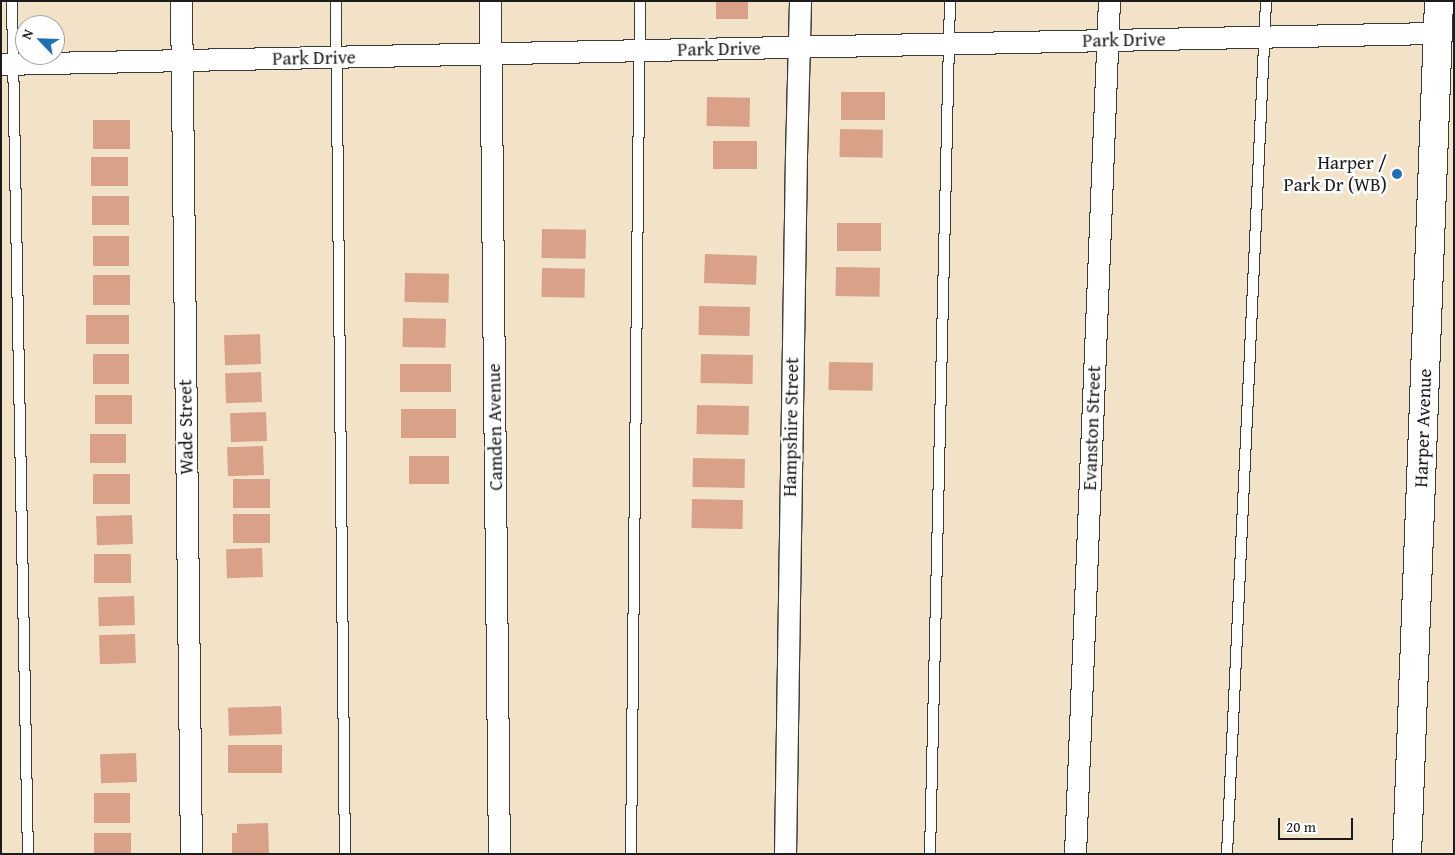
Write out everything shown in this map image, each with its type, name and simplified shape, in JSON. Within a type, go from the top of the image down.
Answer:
[{"type":"main road","name":"Harper Avenue","points":[[1407,854],[1439,1]]},
{"type":"street","name":"Wade Street","points":[[181,1],[192,854]]},
{"type":"street","name":"Camden Avenue","points":[[490,1],[499,854]]},
{"type":"street","name":"Hampshire Street","points":[[785,854],[800,1]]},
{"type":"street","name":"Evanston Street","points":[[1075,854],[1109,1]]},
{"type":"street","name":"Park Drive","points":[[7,64],[1438,33]]},
{"type":"lane","points":[[12,1],[7,64],[28,854]]},
{"type":"lane","points":[[336,1],[345,854]]},
{"type":"lane","points":[[631,854],[640,1]]},
{"type":"lane","points":[[930,854],[950,1]]},
{"type":"lane","points":[[1228,854],[1266,1]]},
{"type":"building","points":[[716,1],[748,1],[748,19],[716,19]]},
{"type":"building","points":[[841,92],[885,92],[885,120],[841,120]]},
{"type":"building","points":[[707,97],[750,98],[749,127],[706,126]]},
{"type":"building","points":[[93,120],[130,120],[130,149],[93,149]]},
{"type":"building","points":[[840,129],[883,130],[883,158],[840,157]]},
{"type":"building","points":[[713,141],[757,141],[757,169],[713,169]]},
{"type":"building","points":[[91,157],[128,157],[128,186],[91,186]]},
{"type":"building","points":[[92,196],[129,196],[129,225],[92,225]]},
{"type":"building","points":[[837,223],[881,223],[881,251],[837,251]]},
{"type":"building","points":[[542,229],[586,230],[585,259],[541,258]]},
{"type":"building","points":[[93,236],[129,236],[129,266],[93,266]]},
{"type":"building","points":[[705,254],[757,256],[756,285],[704,283]]},
{"type":"building","points":[[836,267],[880,268],[879,297],[835,296]]},
{"type":"building","points":[[542,268],[585,269],[584,298],[541,297]]},
{"type":"building","points":[[405,273],[449,274],[448,303],[404,302]]},
{"type":"building","points":[[93,275],[130,275],[130,305],[93,305]]},
{"type":"building","points":[[699,306],[750,307],[749,336],[698,335]]},
{"type":"building","points":[[86,315],[129,315],[129,344],[86,344]]},
{"type":"building","points":[[403,318],[446,319],[445,348],[402,347]]},
{"type":"building","points":[[260,334],[261,364],[225,365],[224,335]]},
{"type":"building","points":[[93,354],[129,354],[129,384],[93,384]]},
{"type":"building","points":[[701,354],[753,355],[752,384],[700,383]]},
{"type":"building","points":[[829,362],[873,363],[873,391],[829,390]]},
{"type":"building","points":[[400,364],[451,364],[451,392],[400,392]]},
{"type":"building","points":[[261,372],[262,402],[226,403],[225,373]]},
{"type":"building","points":[[95,395],[132,395],[132,424],[95,424]]},
{"type":"building","points":[[697,405],[749,406],[748,435],[696,434]]},
{"type":"building","points":[[401,409],[456,409],[456,438],[401,438]]},
{"type":"building","points":[[266,412],[267,441],[231,442],[230,413]]},
{"type":"building","points":[[90,434],[126,434],[126,463],[90,463]]},
{"type":"building","points":[[263,446],[264,475],[228,476],[227,447]]},
{"type":"building","points":[[409,456],[449,456],[449,484],[409,484]]},
{"type":"building","points":[[693,458],[745,459],[744,488],[692,487]]},
{"type":"building","points":[[93,474],[130,474],[130,504],[93,504]]},
{"type":"building","points":[[233,479],[270,479],[270,508],[233,508]]},
{"type":"building","points":[[692,499],[743,500],[742,529],[691,528]]},
{"type":"building","points":[[233,514],[270,514],[270,543],[233,543]]},
{"type":"building","points":[[132,515],[133,544],[97,545],[96,516]]},
{"type":"building","points":[[262,548],[263,577],[227,578],[226,549]]},
{"type":"building","points":[[94,554],[131,554],[131,583],[94,583]]},
{"type":"building","points":[[134,596],[135,625],[99,626],[98,597]]},
{"type":"building","points":[[135,634],[136,663],[100,664],[99,635]]},
{"type":"building","points":[[281,706],[282,734],[229,736],[228,708]]},
{"type":"building","points":[[228,745],[282,745],[282,773],[228,773]]},
{"type":"building","points":[[136,753],[137,782],[101,783],[100,754]]},
{"type":"building","points":[[94,793],[130,793],[130,823],[94,823]]},
{"type":"building","points":[[268,823],[269,854],[232,854],[232,833],[237,833],[237,824]]},
{"type":"building","points":[[94,833],[131,833],[131,854],[94,854]]},
{"type":"place","name":"Harper / Park Dr (WB)","points":[[1397,174]]}]
